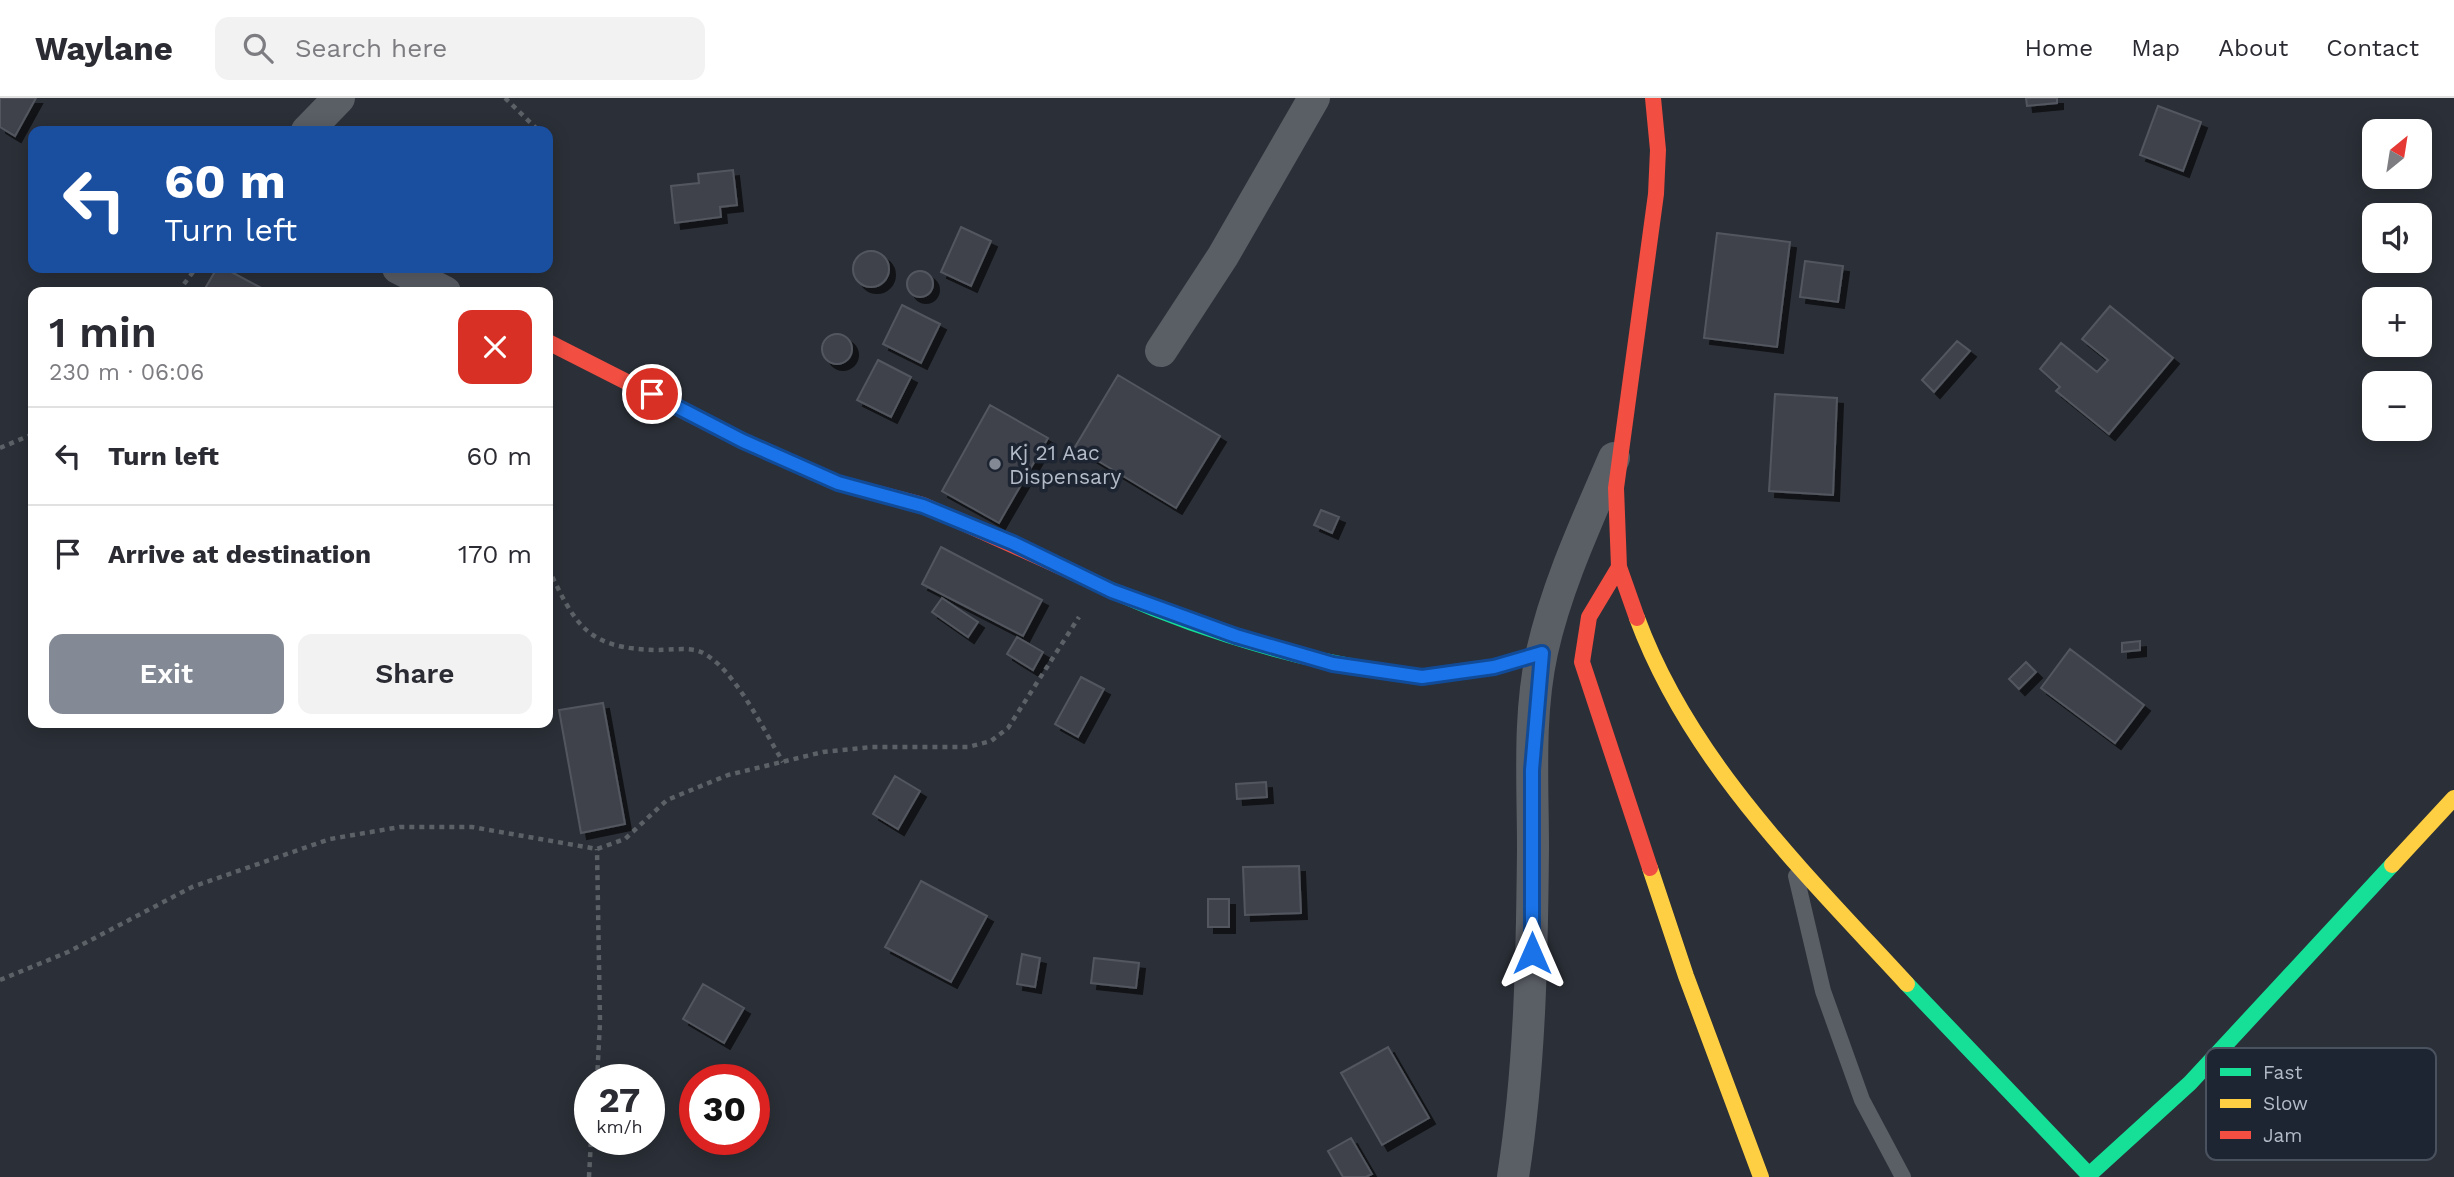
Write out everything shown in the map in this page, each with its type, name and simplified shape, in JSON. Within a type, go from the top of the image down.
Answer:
[{"type":"street","points":[[312,126],[339,98]]},
{"type":"street","points":[[1161,351],[1223,256],[1314,98]]},
{"type":"street","points":[[1653,98],[1658,150],[1656,194],[1616,488],[1619,567],[1653,661],[1712,760],[1791,857],[1976,1059],[2090,1176],[2206,1066]]},
{"type":"street","points":[[408,273],[435,287]]},
{"type":"street","points":[[553,345],[743,441],[838,483],[923,506],[1013,543],[1112,591],[1236,636],[1333,664],[1422,677],[1494,667],[1542,653]]},
{"type":"street","points":[[1513,1177],[1523,1112],[1532,953],[1532,770],[1542,653],[1566,571],[1621,441]]},
{"type":"street","points":[[1619,567],[1589,617],[1582,662],[1686,976],[1761,1177]]},
{"type":"street","points":[[2222,1048],[2454,798]]},
{"type":"lane","points":[[1791,857],[1823,991],[1862,1100],[1903,1177]]},
{"type":"path","points":[[505,98],[534,126]]},
{"type":"path","points":[[0,448],[28,436]]},
{"type":"path","points":[[553,578],[571,616],[597,638],[639,649],[699,650],[718,664],[783,762]]},
{"type":"path","points":[[0,980],[68,952],[192,887],[330,839],[400,827],[472,827],[597,849],[625,839],[667,800],[728,775],[823,752],[859,748],[968,747],[991,741],[1008,729],[1052,656],[1084,612],[1112,591]]},
{"type":"path","points":[[597,849],[600,1022],[598,1064]]},
{"type":"path","points":[[589,1177],[591,1155]]},
{"type":"building","points":[[0,98],[36,98],[15,136],[0,127]]},
{"type":"building","points":[[2026,98],[2057,98],[2057,103],[2027,106]]},
{"type":"building","points":[[2158,106],[2201,122],[2183,171],[2140,155]]},
{"type":"building","points":[[733,170],[737,205],[720,207],[721,217],[675,223],[671,186],[699,183],[698,174]]},
{"type":"building","points":[[961,227],[991,241],[971,286],[941,272]]},
{"type":"building","points":[[1717,233],[1790,242],[1777,347],[1704,338]]},
{"type":"building","points":[[871,251],[884,256],[889,269],[884,282],[871,287],[858,282],[853,269],[858,256]]},
{"type":"building","points":[[1805,261],[1843,266],[1838,302],[1800,297]]},
{"type":"building","points":[[920,271],[929,275],[933,284],[929,293],[920,297],[911,293],[907,284],[911,275]]},
{"type":"building","points":[[214,273],[233,273],[260,287],[206,287]]},
{"type":"building","points":[[902,305],[940,324],[921,363],[883,344]]},
{"type":"building","points":[[2110,306],[2173,358],[2109,434],[2056,391],[2060,387],[2040,369],[2061,343],[2097,372],[2108,360],[2082,339]]},
{"type":"building","points":[[837,334],[848,338],[852,349],[848,360],[837,364],[826,360],[822,349],[826,338]]},
{"type":"building","points":[[1957,341],[1970,351],[1934,392],[1922,380]]},
{"type":"building","points":[[878,360],[911,377],[891,417],[857,400]]},
{"type":"building","points":[[1118,375],[1220,436],[1176,508],[1075,447]]},
{"type":"building","points":[[1775,394],[1837,398],[1833,495],[1769,491]]},
{"type":"building","name":"Kj 21 Aac Dispensary","points":[[990,405],[1048,438],[999,523],[942,491]]},
{"type":"building","points":[[1321,510],[1339,517],[1332,533],[1314,525]]},
{"type":"building","points":[[941,547],[1042,600],[1023,636],[922,584]]},
{"type":"building","points":[[942,598],[978,622],[968,637],[932,612]]},
{"type":"building","points":[[1017,637],[1043,652],[1033,670],[1007,654]]},
{"type":"building","points":[[2140,641],[2140,650],[2122,652],[2122,643]]},
{"type":"building","points":[[2070,649],[2144,705],[2115,743],[2041,688]]},
{"type":"building","points":[[2026,662],[2036,672],[2019,689],[2009,679]]},
{"type":"building","points":[[1081,677],[1104,689],[1078,737],[1055,724]]},
{"type":"building","points":[[603,703],[625,824],[581,833],[559,710]]},
{"type":"building","points":[[895,776],[920,791],[898,829],[873,814]]},
{"type":"building","points":[[1266,782],[1267,797],[1237,799],[1236,784]]},
{"type":"building","points":[[1299,866],[1301,913],[1245,915],[1243,867]]},
{"type":"building","points":[[921,881],[987,916],[951,982],[885,947]]},
{"type":"building","points":[[1208,899],[1229,899],[1229,927],[1208,927]]},
{"type":"building","points":[[1022,954],[1040,958],[1035,987],[1017,984]]},
{"type":"building","points":[[1094,958],[1139,963],[1136,988],[1091,983]]},
{"type":"building","points":[[703,984],[744,1008],[724,1043],[683,1019]]},
{"type":"building","points":[[1388,1047],[1429,1118],[1382,1145],[1341,1073]]},
{"type":"building","points":[[1351,1138],[1372,1174],[1366,1177],[1343,1177],[1328,1151]]},
{"type":"traffic: fast","points":[[1083,577],[1154,608],[1229,635],[1305,657],[1380,671]]},
{"type":"traffic: fast","points":[[2222,1048],[2392,865]]},
{"type":"traffic: fast","points":[[1907,984],[2091,1177]]},
{"type":"traffic: fast","points":[[2089,1175],[2206,1066]]},
{"type":"traffic: slow","points":[[1637,618],[1660,671],[1687,720],[1719,768],[1791,857],[1907,984]]},
{"type":"traffic: slow","points":[[1380,671],[1422,677],[1494,667],[1542,653]]},
{"type":"traffic: slow","points":[[2392,865],[2454,798]]},
{"type":"traffic: slow","points":[[1650,868],[1686,976],[1761,1177]]},
{"type":"traffic: jam","points":[[1637,618],[1619,567],[1616,488],[1656,194],[1658,150],[1653,98]]},
{"type":"traffic: jam","points":[[553,345],[743,441],[838,483],[923,505],[1083,577]]},
{"type":"traffic: jam","points":[[1619,567],[1589,617],[1582,662],[1650,868]]},
{"type":"place","name":"Kj 21 Aac Dispensary","points":[[995,464]]},
{"type":"route","points":[[652,394],[743,441],[838,483],[923,506],[1013,543],[1112,591],[1236,636],[1333,664],[1422,677],[1494,667],[1542,653],[1535,707],[1532,770],[1532,953]]}]
